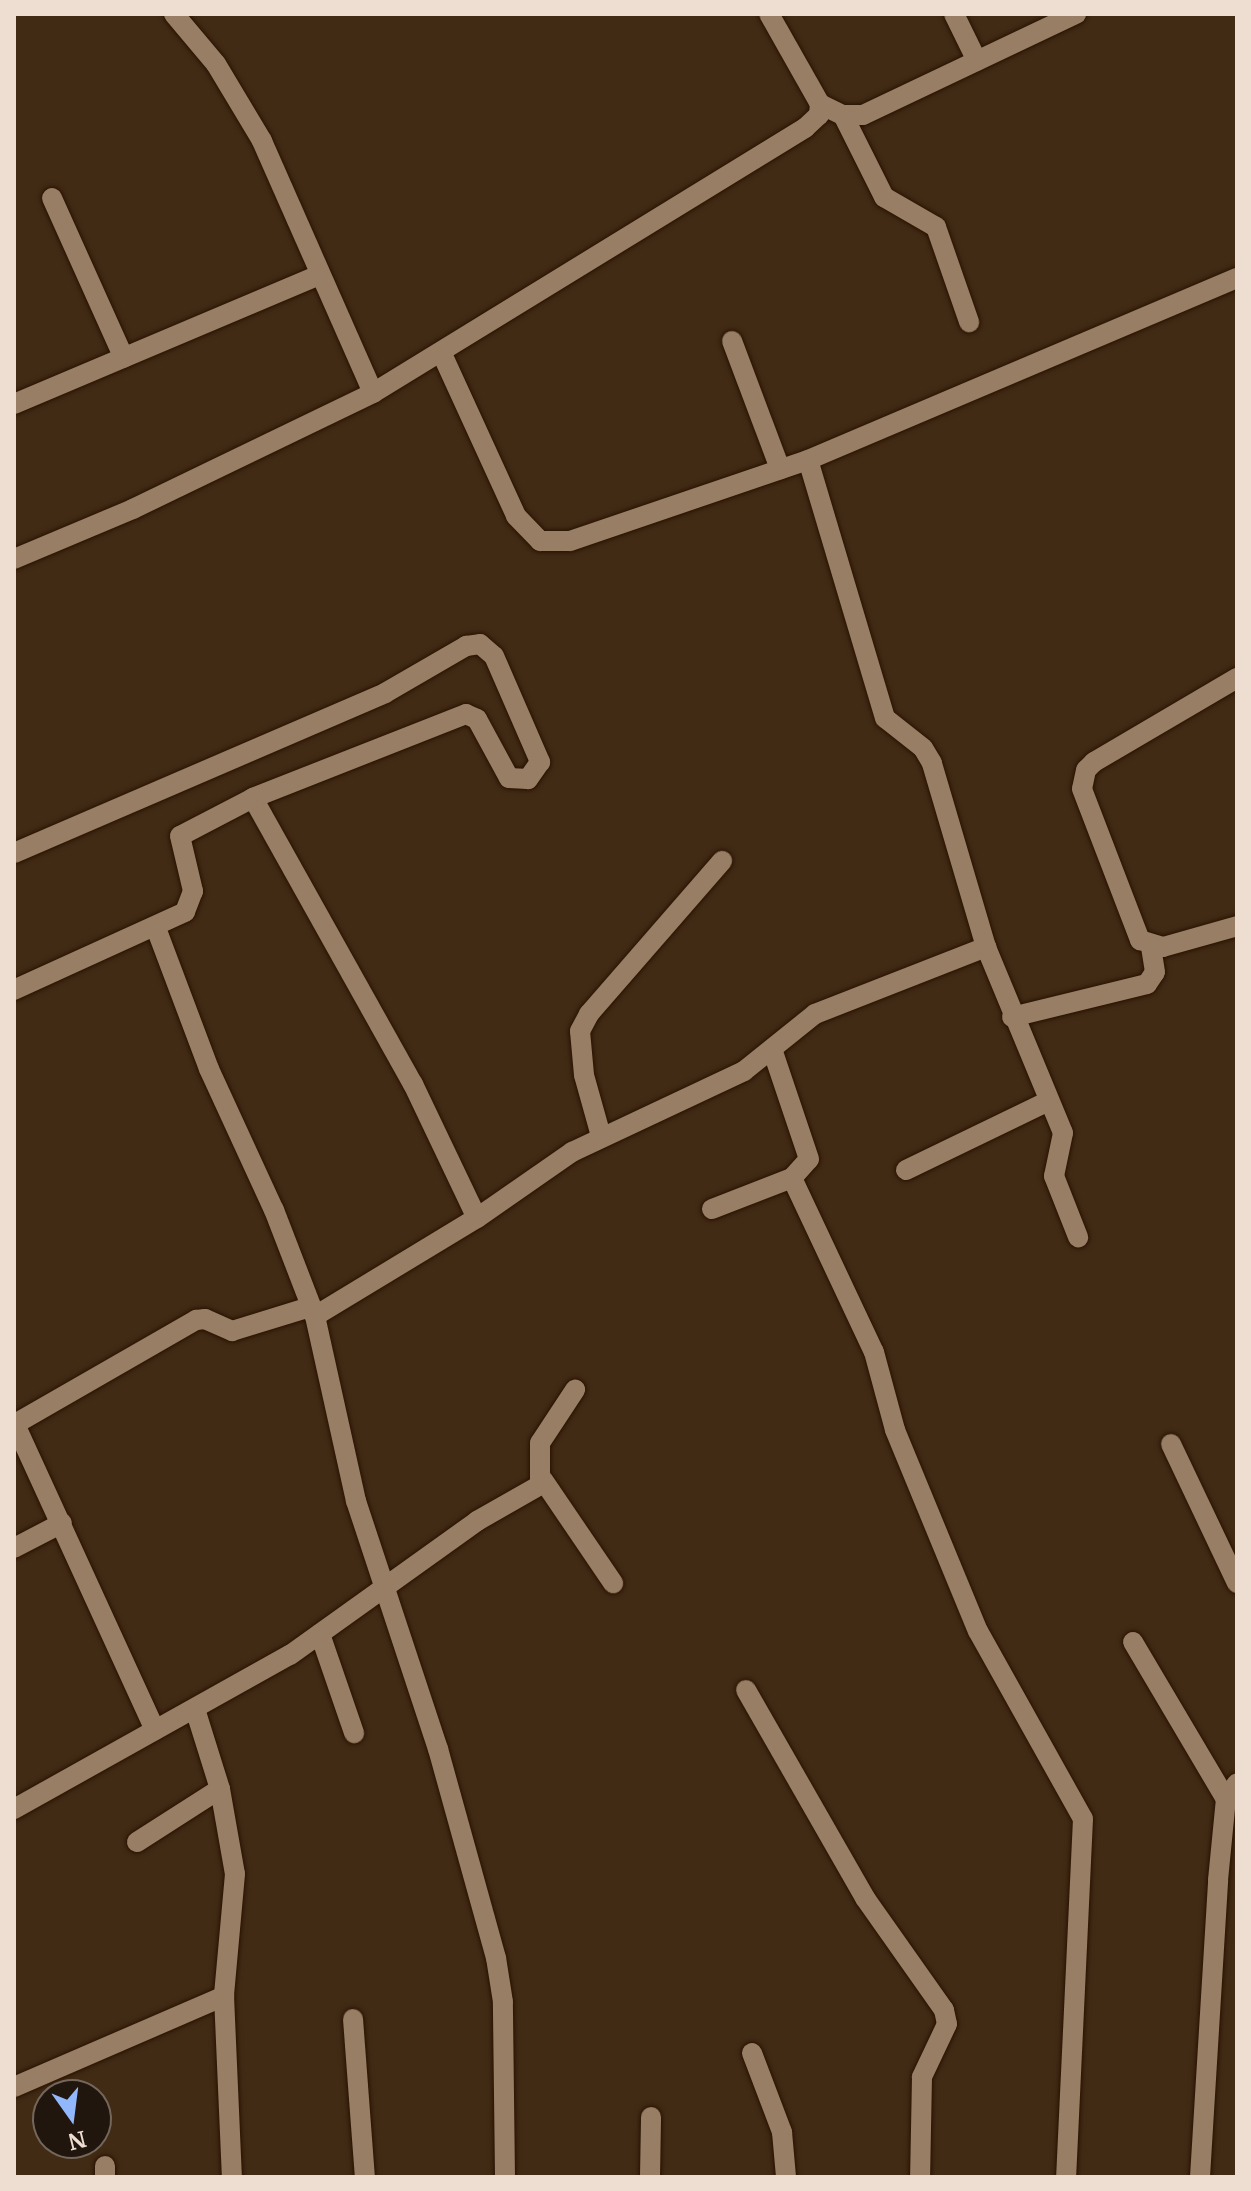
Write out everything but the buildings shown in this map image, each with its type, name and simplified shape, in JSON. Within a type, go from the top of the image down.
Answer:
[{"type":"street","points":[[174,14],[216,64],[262,141],[373,393]]},
{"type":"street","points":[[14,559],[133,509],[373,393],[442,354],[805,128],[819,115],[820,104],[769,14]]},
{"type":"street","points":[[954,14],[977,61]]},
{"type":"street","points":[[820,104],[843,115],[863,115],[1076,14]]},
{"type":"street","points":[[843,115],[884,197],[936,227],[969,322]]},
{"type":"street","points":[[52,198],[124,358]]},
{"type":"street","points":[[14,404],[320,275]]},
{"type":"street","points":[[442,354],[516,516],[540,541],[570,541],[808,460],[1237,278]]},
{"type":"street","points":[[732,341],[780,469]]},
{"type":"street","points":[[808,460],[885,718],[923,748],[932,763],[986,947],[1012,1017],[1063,1133],[1054,1176],[1078,1237]]},
{"type":"street","points":[[14,853],[385,693],[466,646],[480,644],[494,656],[540,762],[528,779],[509,778],[477,719],[466,714],[253,798],[180,836],[193,904],[156,928],[14,990]]},
{"type":"street","points":[[1237,678],[1094,762],[1083,776],[1082,789],[1134,933],[1151,946],[1163,947],[1237,926]]},
{"type":"street","points":[[253,798],[413,1084],[477,1218]]},
{"type":"street","points":[[601,1136],[584,1075],[580,1031],[589,1014],[722,861]]},
{"type":"street","points":[[156,928],[209,1069],[274,1210],[312,1312],[356,1501],[388,1588],[496,1958],[503,2002],[505,2177]]},
{"type":"street","points":[[1012,1017],[1147,984],[1155,972],[1151,946]]},
{"type":"street","points":[[155,1730],[62,1523],[16,1434],[21,1417],[196,1320],[205,1319],[232,1331],[312,1312],[477,1218],[601,1136],[709,1090],[772,1049],[815,1014],[986,947]]},
{"type":"street","points":[[712,1209],[792,1178],[809,1159],[808,1147],[772,1049]]},
{"type":"street","points":[[906,1170],[1049,1101]]},
{"type":"street","points":[[792,1178],[874,1352],[895,1430],[978,1631],[1083,1819],[1066,2177]]},
{"type":"street","points":[[575,1390],[540,1443],[543,1480],[613,1583]]},
{"type":"street","points":[[1171,1444],[1237,1583]]},
{"type":"street","points":[[14,1809],[195,1709],[320,1634],[477,1521],[543,1480]]},
{"type":"street","points":[[14,1548],[62,1523]]},
{"type":"street","points":[[320,1634],[354,1733]]},
{"type":"street","points":[[1133,1642],[1232,1791],[1206,2008],[1200,2177]]},
{"type":"street","points":[[746,1690],[865,1898],[944,2010],[947,2024],[922,2077],[920,2177]]},
{"type":"street","points":[[195,1709],[220,1789],[235,1892],[224,1996],[232,2177]]},
{"type":"street","points":[[137,1842],[220,1789]]},
{"type":"street","points":[[14,2087],[224,1996]]},
{"type":"street","points":[[353,2019],[365,2177]]},
{"type":"street","points":[[752,2053],[782,2132],[786,2177]]},
{"type":"street","points":[[650,2177],[651,2117]]}]
